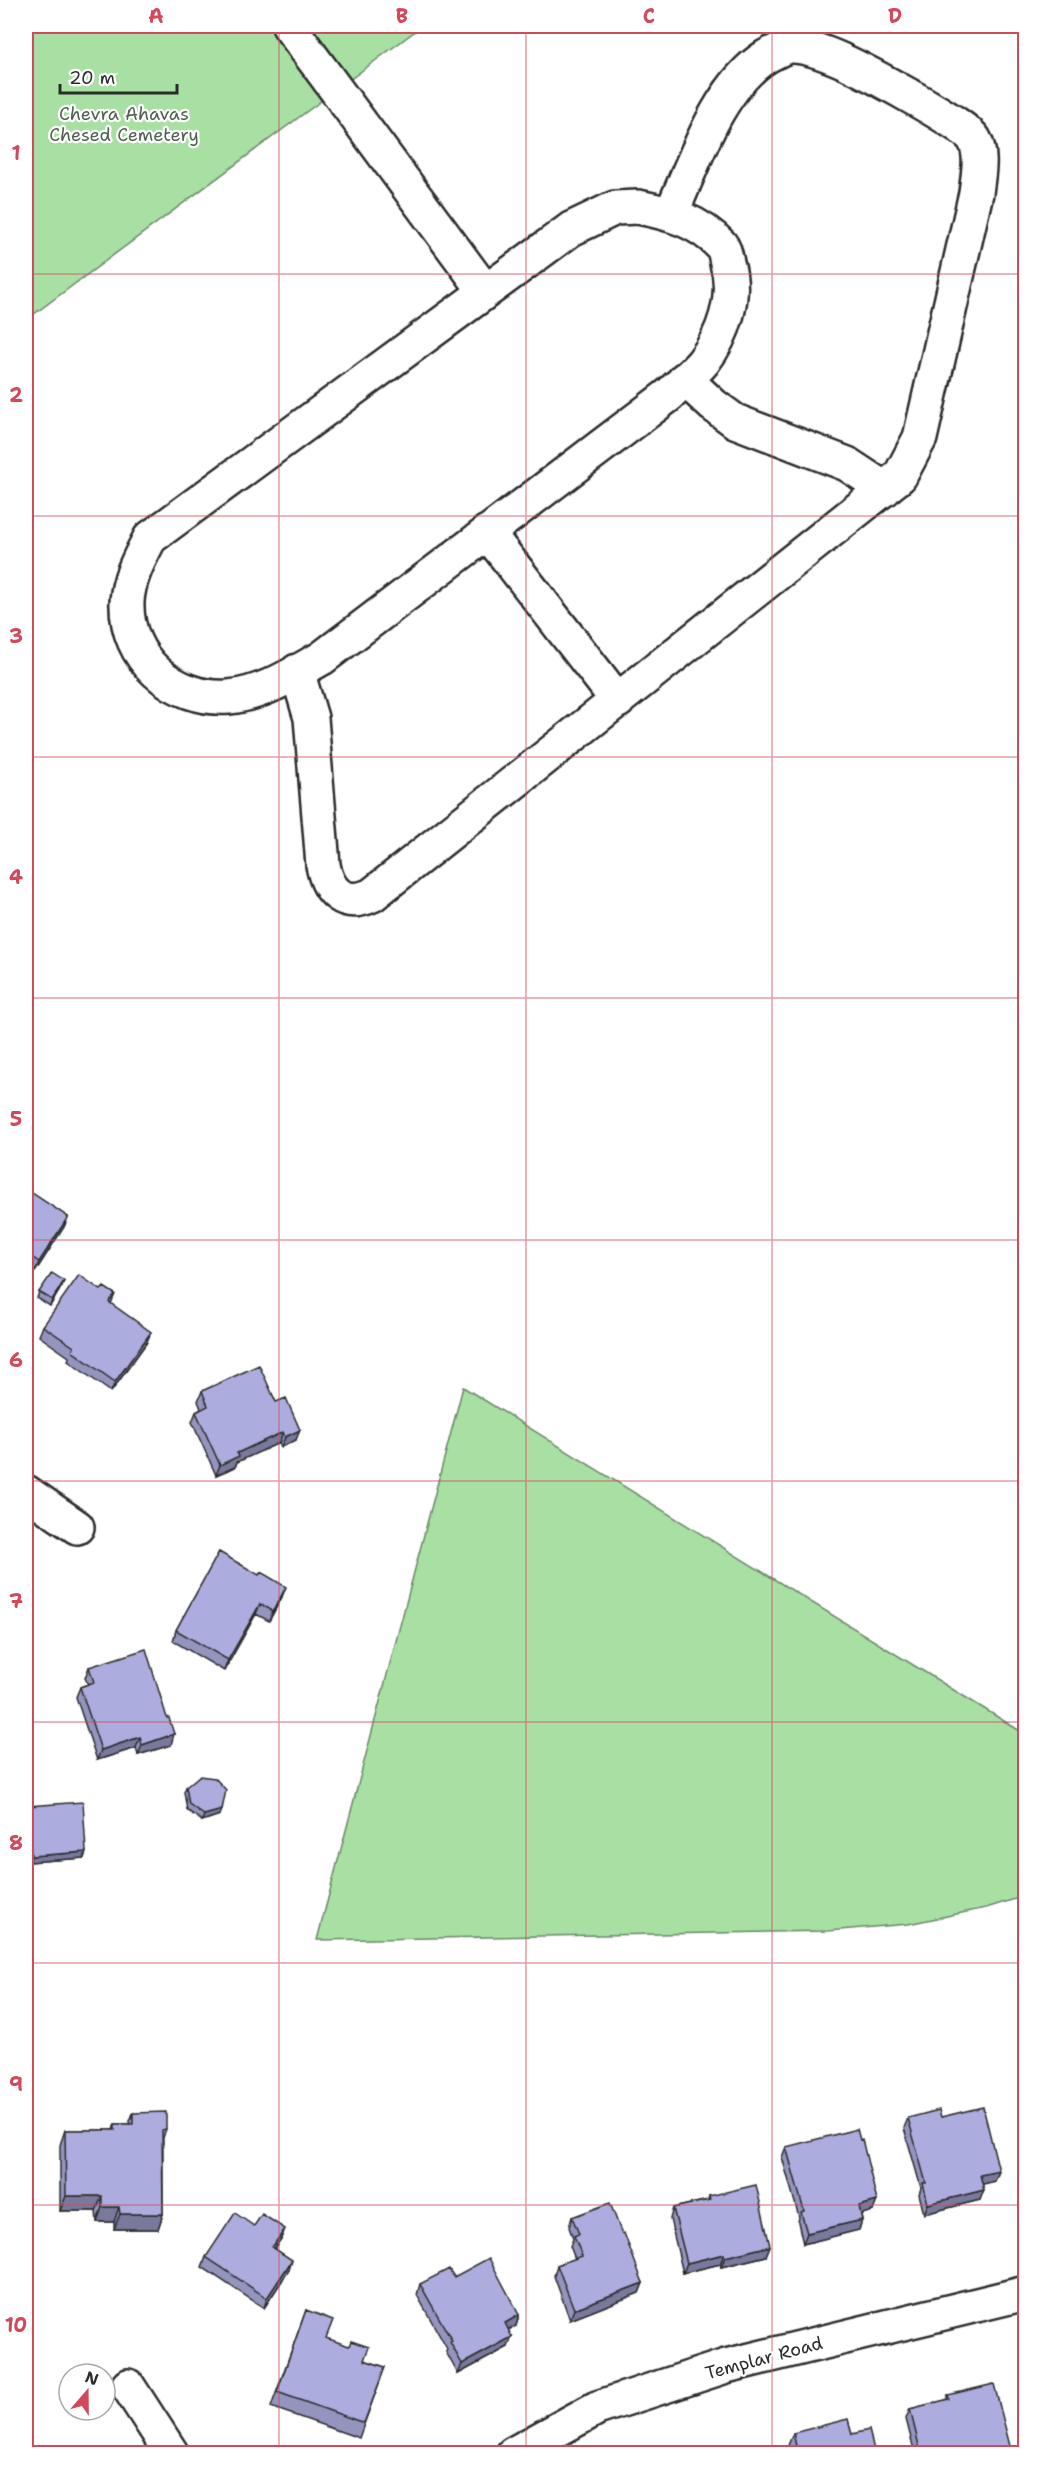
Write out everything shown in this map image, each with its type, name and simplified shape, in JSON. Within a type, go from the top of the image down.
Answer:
[{"type":"street","points":[[289,26],[485,291]]},
{"type":"street","points":[[297,671],[311,718],[326,882],[336,893],[348,898],[363,899],[372,895],[900,476],[920,438],[976,193],[980,161],[974,138],[956,123],[840,60],[814,50],[791,46],[768,56],[745,73],[723,100],[671,214]]},
{"type":"street","points":[[638,207],[671,214],[693,223],[723,247],[732,278],[728,310],[720,335],[702,363],[669,395],[322,658],[274,685],[230,697],[199,696],[176,687],[154,671],[129,630],[127,601],[136,565],[150,538],[571,229],[615,208],[638,207]]},
{"type":"street","points":[[685,379],[713,405],[735,421],[847,464],[885,489]]},
{"type":"street","points":[[487,532],[618,701]]},
{"type":"street","points":[[26,1492],[77,1527]]},
{"type":"street","name":"Templar Road","points":[[513,2454],[597,2408],[715,2370],[1026,2293]]},
{"type":"street","points":[[128,2386],[172,2454]]},
{"type":"green space","name":"Chevra Ahavas Chesed Cemetery","points":[[26,26],[422,26],[26,320]]},
{"type":"green space","points":[[463,1387],[1025,1734],[1025,1896],[986,1908],[908,1924],[828,1931],[317,1940]]},
{"type":"building","points":[[26,1189],[68,1217],[39,1262],[26,1253]]},
{"type":"building","points":[[52,1273],[64,1281],[52,1300],[39,1292]]},
{"type":"building","points":[[79,1275],[101,1290],[104,1287],[115,1294],[109,1302],[151,1332],[115,1382],[72,1351],[74,1347],[43,1326]]},
{"type":"building","points":[[259,1365],[276,1402],[286,1398],[300,1430],[285,1437],[283,1432],[237,1453],[239,1456],[220,1465],[196,1412],[208,1406],[202,1391]]},
{"type":"building","points":[[219,1552],[259,1575],[261,1572],[286,1587],[273,1611],[260,1604],[228,1660],[176,1630]]},
{"type":"building","points":[[146,1649],[174,1734],[142,1745],[140,1737],[101,1750],[80,1687],[94,1682],[89,1667]]},
{"type":"building","points":[[199,1776],[215,1778],[226,1790],[222,1810],[204,1815],[189,1804],[186,1787]]},
{"type":"building","points":[[83,1802],[86,1852],[31,1856],[28,1806]]},
{"type":"building","points":[[983,2107],[999,2171],[980,2175],[984,2190],[928,2204],[923,2183],[926,2183],[908,2118],[939,2110],[941,2117]]},
{"type":"building","points":[[166,2112],[166,2129],[162,2130],[163,2214],[120,2214],[119,2207],[102,2207],[102,2196],[66,2196],[65,2130],[115,2130],[115,2124],[133,2124],[133,2113]]},
{"type":"building","points":[[26,2128],[28,2158],[26,2158]]},
{"type":"building","points":[[857,2129],[860,2140],[862,2139],[877,2201],[859,2206],[862,2220],[807,2233],[801,2212],[804,2211],[786,2147]]},
{"type":"building","points":[[756,2185],[770,2246],[687,2263],[673,2208],[710,2200],[709,2196]]},
{"type":"building","points":[[610,2203],[643,2283],[574,2309],[557,2265],[582,2256],[574,2236],[579,2234],[572,2217]]},
{"type":"building","points":[[235,2213],[254,2226],[262,2214],[285,2229],[272,2247],[292,2260],[267,2298],[206,2257]]},
{"type":"building","points":[[489,2258],[519,2315],[505,2323],[512,2337],[462,2364],[450,2342],[452,2341],[420,2284],[449,2269],[454,2277]]},
{"type":"building","points":[[306,2310],[333,2320],[326,2338],[349,2346],[351,2341],[369,2347],[364,2360],[385,2367],[364,2423],[277,2392]]},
{"type":"building","points":[[994,2384],[1010,2446],[979,2454],[921,2454],[910,2409],[949,2399],[948,2395]]},
{"type":"building","points":[[848,2419],[852,2434],[869,2430],[875,2454],[798,2454],[793,2433]]},
{"type":"building","points":[[737,2449],[739,2454],[725,2454]]}]
